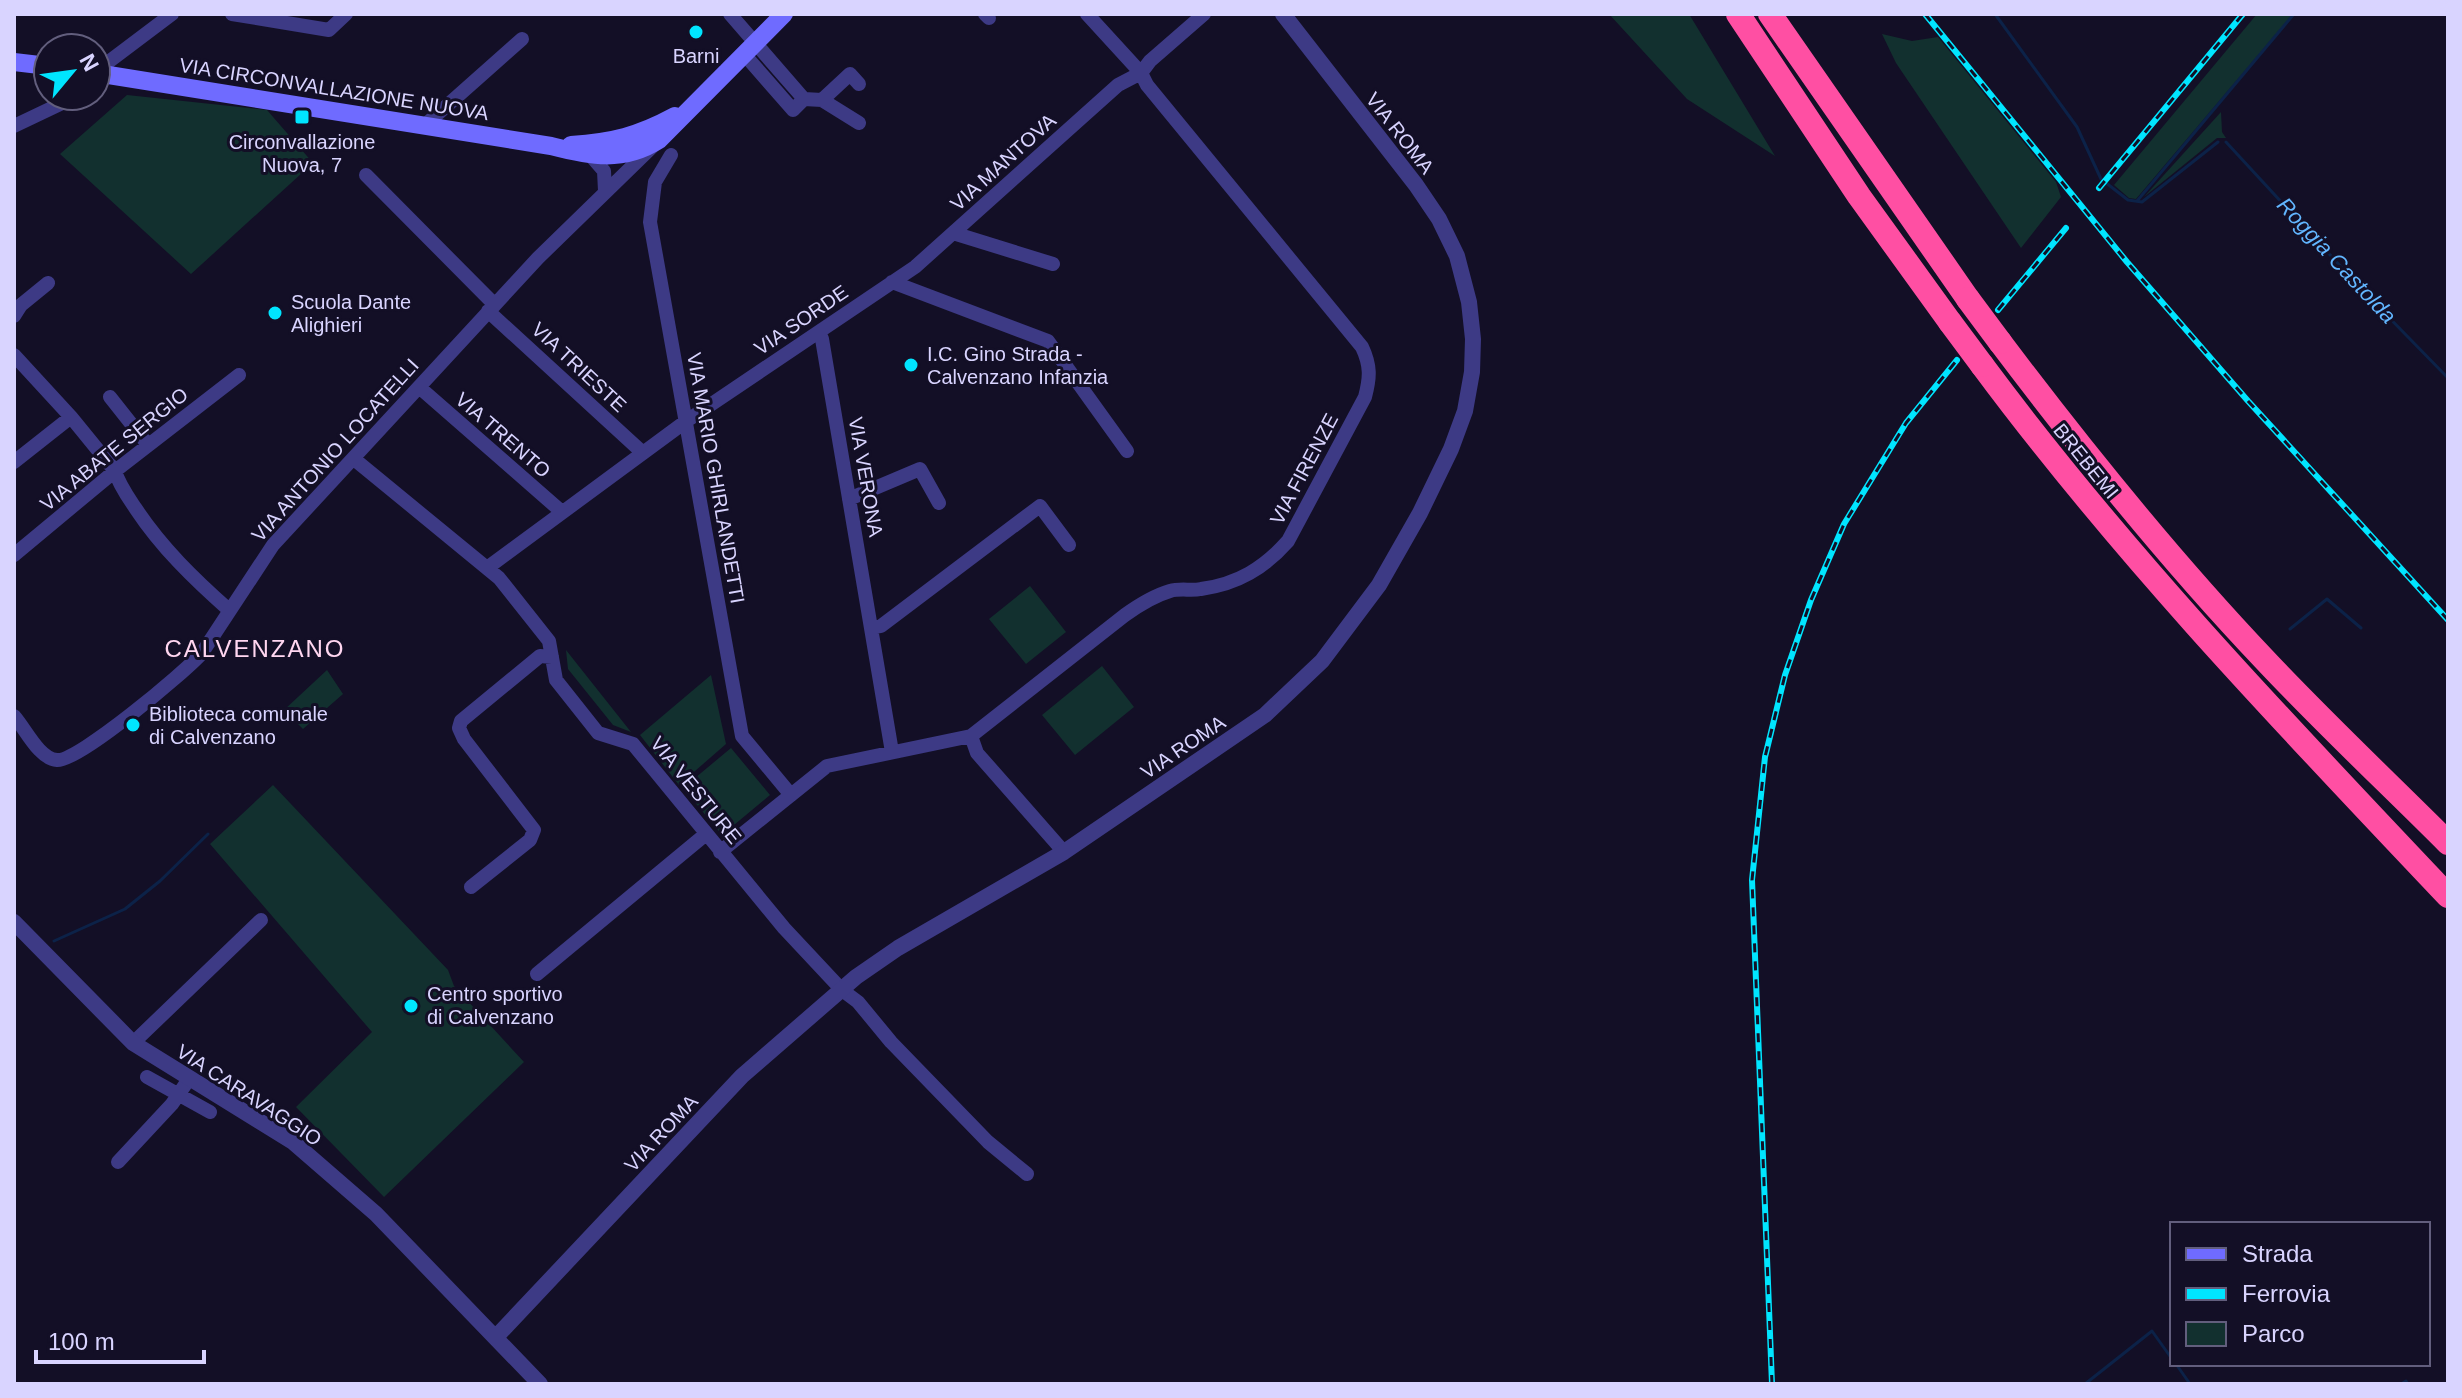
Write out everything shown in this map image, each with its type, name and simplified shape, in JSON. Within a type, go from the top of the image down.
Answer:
[{"type":"highway","name":"BREBEMI","points":[[1738,14],[1859,196],[1982,365],[2101,518],[2215,649],[2448,896]]},
{"type":"highway","name":"BREBEMI","points":[[1770,14],[1968,299],[2099,469],[2263,659],[2448,843]]},
{"type":"main road","points":[[551,146],[591,156],[639,146],[685,111],[784,14]]},
{"type":"main road","name":"VIA CIRCONVALLAZIONE NUOVA","points":[[112,80],[551,146]]},
{"type":"main road","points":[[551,146],[604,143],[639,146]]},
{"type":"street","name":"VIA CIRCONVALLAZIONE NUOVA","points":[[112,74],[121,70],[122,53],[172,14]]},
{"type":"street","points":[[232,14],[329,30],[346,14]]},
{"type":"street","points":[[730,14],[793,110],[804,99],[822,100],[859,123]]},
{"type":"street","name":"VIA FIRENZE","points":[[720,852],[827,766],[971,736],[1150,598],[1173,589],[1200,590],[1229,583],[1256,572],[1272,560],[1288,541],[1365,397],[1371,376],[1362,347],[1147,85],[1141,73],[1087,14]]},
{"type":"street","points":[[1141,73],[1150,61],[1204,14]]},
{"type":"street","name":"VIA ROMA","points":[[496,1337],[742,1076],[842,990],[898,948],[1064,852],[1265,715],[1322,661],[1379,585],[1420,513],[1451,449],[1465,411],[1472,372],[1473,339],[1469,302],[1457,256],[1439,219],[1283,14]]},
{"type":"street","points":[[424,126],[522,39]]},
{"type":"street","name":"VIA MANTOVA","points":[[892,282],[915,267],[1118,85],[1141,73]]},
{"type":"street","points":[[822,100],[850,74],[859,84]]},
{"type":"street","points":[[14,126],[43,112]]},
{"type":"street","name":"VIA ANTONIO LOCATELLI","points":[[14,716],[41,750],[59,761],[70,757],[112,728],[188,669],[202,653],[273,545],[491,307],[607,188],[639,146]]},
{"type":"street","name":"VIA ANTONIO LOCATELLI","points":[[607,188],[639,146]]},
{"type":"street","name":"VIA MARIO GHIRLANDETTI","points":[[671,155],[655,182],[650,222],[742,736],[791,795]]},
{"type":"street","points":[[591,156],[604,171],[607,188]]},
{"type":"street","name":"VIA TRIESTE","points":[[366,175],[491,307],[643,453]]},
{"type":"street","points":[[953,233],[1053,264]]},
{"type":"street","points":[[892,282],[1048,341],[1127,451]]},
{"type":"street","name":"VIA SORDE","points":[[487,568],[685,422],[892,282]]},
{"type":"street","points":[[14,316],[21,305],[48,283]]},
{"type":"street","name":"VIA VERONA","points":[[819,333],[892,752]]},
{"type":"street","points":[[14,355],[115,471],[118,481],[151,530],[185,571],[229,610]]},
{"type":"street","name":"VIA ABATE SERGIO","points":[[14,555],[115,471],[239,375]]},
{"type":"street","name":"VIA TRENTO","points":[[419,387],[562,512]]},
{"type":"street","points":[[110,397],[148,445]]},
{"type":"street","points":[[14,462],[71,417]]},
{"type":"street","name":"VIA VESTURE","points":[[354,459],[499,578],[549,641],[556,680],[598,733],[633,744],[784,928],[842,990],[858,1002],[891,1042],[988,1142],[1027,1174]]},
{"type":"street","points":[[849,499],[920,469],[939,503]]},
{"type":"street","points":[[871,628],[881,626],[1040,506],[1069,545]]},
{"type":"street","points":[[471,887],[530,840],[534,830],[464,739],[459,728],[461,721],[540,656],[552,657]]},
{"type":"street","points":[[971,736],[977,753],[1064,852]]},
{"type":"street","points":[[537,974],[706,834]]},
{"type":"street","points":[[133,1043],[261,920]]},
{"type":"street","name":"VIA CARAVAGGIO","points":[[14,922],[133,1043],[293,1142],[376,1214],[540,1384]]},
{"type":"street","points":[[147,1077],[210,1112]]},
{"type":"street","points":[[118,1162],[189,1079]]},
{"type":"green space","points":[[1609,14],[1689,14],[1775,156],[1687,99]]},
{"type":"green space","points":[[2257,14],[2293,14],[2136,199],[2129,198],[2114,185]]},
{"type":"green space","points":[[1882,34],[1912,41],[1938,37],[2056,182],[2061,197],[2021,248],[1896,63]]},
{"type":"green space","points":[[127,95],[267,110],[313,163],[191,274],[60,154],[108,112],[112,112],[112,108]]},
{"type":"green space","points":[[2221,112],[2222,132],[2226,138],[2217,138],[2144,197]]},
{"type":"green space","points":[[1030,586],[1066,632],[1026,664],[989,619]]},
{"type":"green space","points":[[566,650],[631,732],[613,725],[568,669]]},
{"type":"green space","points":[[1102,666],[1134,707],[1075,755],[1042,715]]},
{"type":"green space","points":[[327,670],[343,694],[303,729],[284,710]]},
{"type":"green space","points":[[711,675],[726,744],[679,785],[640,735]]},
{"type":"green space","points":[[731,748],[770,795],[722,835],[683,788]]},
{"type":"green space","name":"Centro sportivo di Calvenzano","points":[[273,785],[448,970],[454,986],[524,1062],[384,1197],[296,1107],[372,1032],[210,844]]},
{"type":"waterway","points":[[1995,14],[2077,127],[2101,179],[2128,200],[2142,202],[2218,142]]},
{"type":"waterway","points":[[2137,201],[2294,14]]},
{"type":"waterway","name":"Roggia Castolda","points":[[2226,142],[2448,378]]},
{"type":"waterway","points":[[2290,629],[2327,599],[2361,628]]},
{"type":"waterway","points":[[54,941],[125,909],[160,881],[208,834]]},
{"type":"waterway","points":[[2085,1384],[2152,1331],[2170,1356]]},
{"type":"waterway","points":[[2177,1366],[2190,1384]]},
{"type":"waterway","points":[[2401,1384],[2406,1381],[2408,1384]]},
{"type":"railway","points":[[1925,14],[2127,262],[2248,401],[2448,620]]},
{"type":"railway","points":[[2099,188],[2243,14]]},
{"type":"railway","points":[[1998,310],[2066,228]]},
{"type":"railway","points":[[1772,1384],[1752,880],[1765,757],[1785,675],[1811,600],[1844,524],[1906,423],[1957,360]]},
{"type":"place","name":"Barni","points":[[696,32]]},
{"type":"place","name":"Circonvallazione Nuova, 7","points":[[302,117]]},
{"type":"place","name":"Scuola Dante Alighieri","points":[[275,313]]},
{"type":"place","name":"I.C. Gino Strada - Calvenzano Infanzia","points":[[911,365]]},
{"type":"place","name":"Biblioteca comunale di Calvenzano","points":[[133,725]]},
{"type":"place","name":"Centro sportivo di Calvenzano","points":[[411,1006]]},
{"type":"district","name":"CALVENZANO","points":[[255,649]]}]
